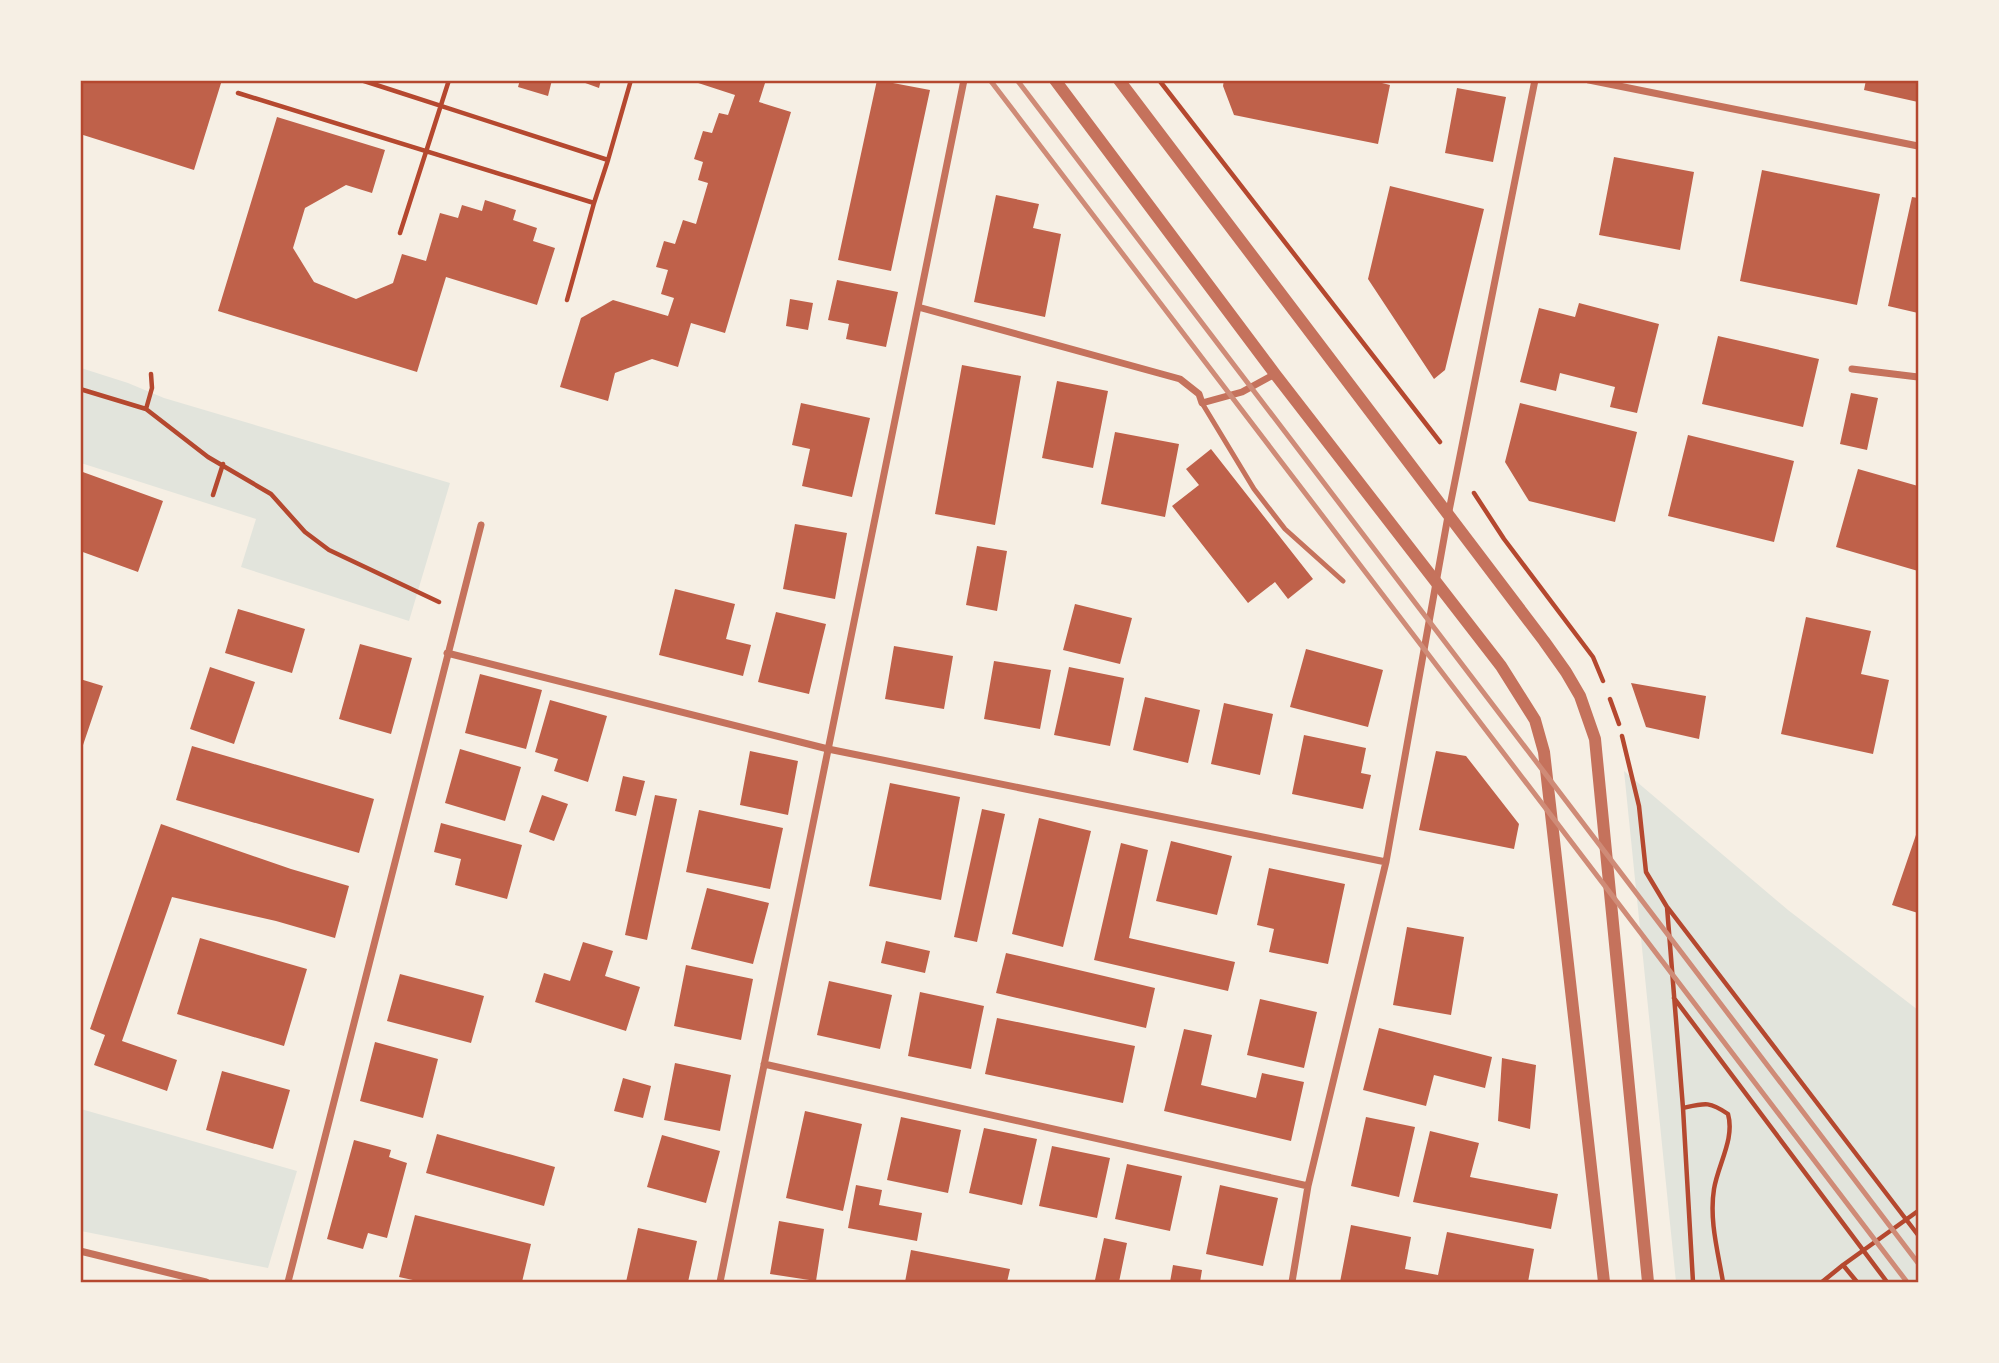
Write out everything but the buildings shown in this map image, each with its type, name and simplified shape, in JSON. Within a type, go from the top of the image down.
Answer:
[{"type":"street","points":[[720,1283],[964,80]]},
{"type":"street","points":[[1055,80],[1275,374],[1516,687],[1535,720],[1541,736],[1604,1283]]},
{"type":"street","points":[[1119,80],[1566,672],[1580,696],[1595,739],[1648,1283]]},
{"type":"street","points":[[1292,1283],[1308,1186],[1386,862],[1457,466],[1535,80]]},
{"type":"street","points":[[1589,80],[1919,146]]},
{"type":"street","points":[[918,307],[1180,379],[1199,394],[1202,403],[1242,392],[1275,374]]},
{"type":"street","points":[[1852,369],[1919,377]]},
{"type":"street","points":[[288,1283],[481,525]]},
{"type":"street","points":[[447,653],[828,749],[1386,862]]},
{"type":"street","points":[[764,1064],[1308,1186]]},
{"type":"street","points":[[80,1251],[206,1283]]},
{"type":"lane","points":[[1202,403],[1254,489],[1285,529],[1343,581]]},
{"type":"path","points":[[361,80],[608,160]]},
{"type":"path","points":[[400,233],[449,80]]},
{"type":"path","points":[[567,300],[631,80]]},
{"type":"path","points":[[1159,80],[1457,466]]},
{"type":"path","points":[[238,93],[594,203]]},
{"type":"path","points":[[146,410],[152,388],[151,374]]},
{"type":"path","points":[[80,389],[146,410],[183,439],[271,494],[304,533],[329,550],[458,611]]},
{"type":"path","points":[[213,495],[223,464]]},
{"type":"path","points":[[1667,907],[1919,1235]]},
{"type":"path","points":[[1674,997],[1887,1283]]},
{"type":"path","points":[[1684,1108],[1706,1102],[1717,1106],[1728,1114],[1731,1126],[1714,1188],[1712,1217],[1723,1283]]},
{"type":"path","points":[[1822,1283],[1919,1211]]},
{"type":"path","points":[[1843,1265],[1857,1283]]},
{"type":"shaded area","points":[[81,368],[164,398],[450,483],[409,621],[241,567],[256,519],[81,463]]},
{"type":"shaded area","points":[[1624,771],[1788,910],[1918,1010],[1918,1282],[1676,1282]]},
{"type":"shaded area","points":[[81,1109],[297,1171],[268,1268],[81,1231]]},
{"type":"railway","points":[[990,80],[1907,1282]]},
{"type":"railway","points":[[1017,80],[1918,1263]]}]
